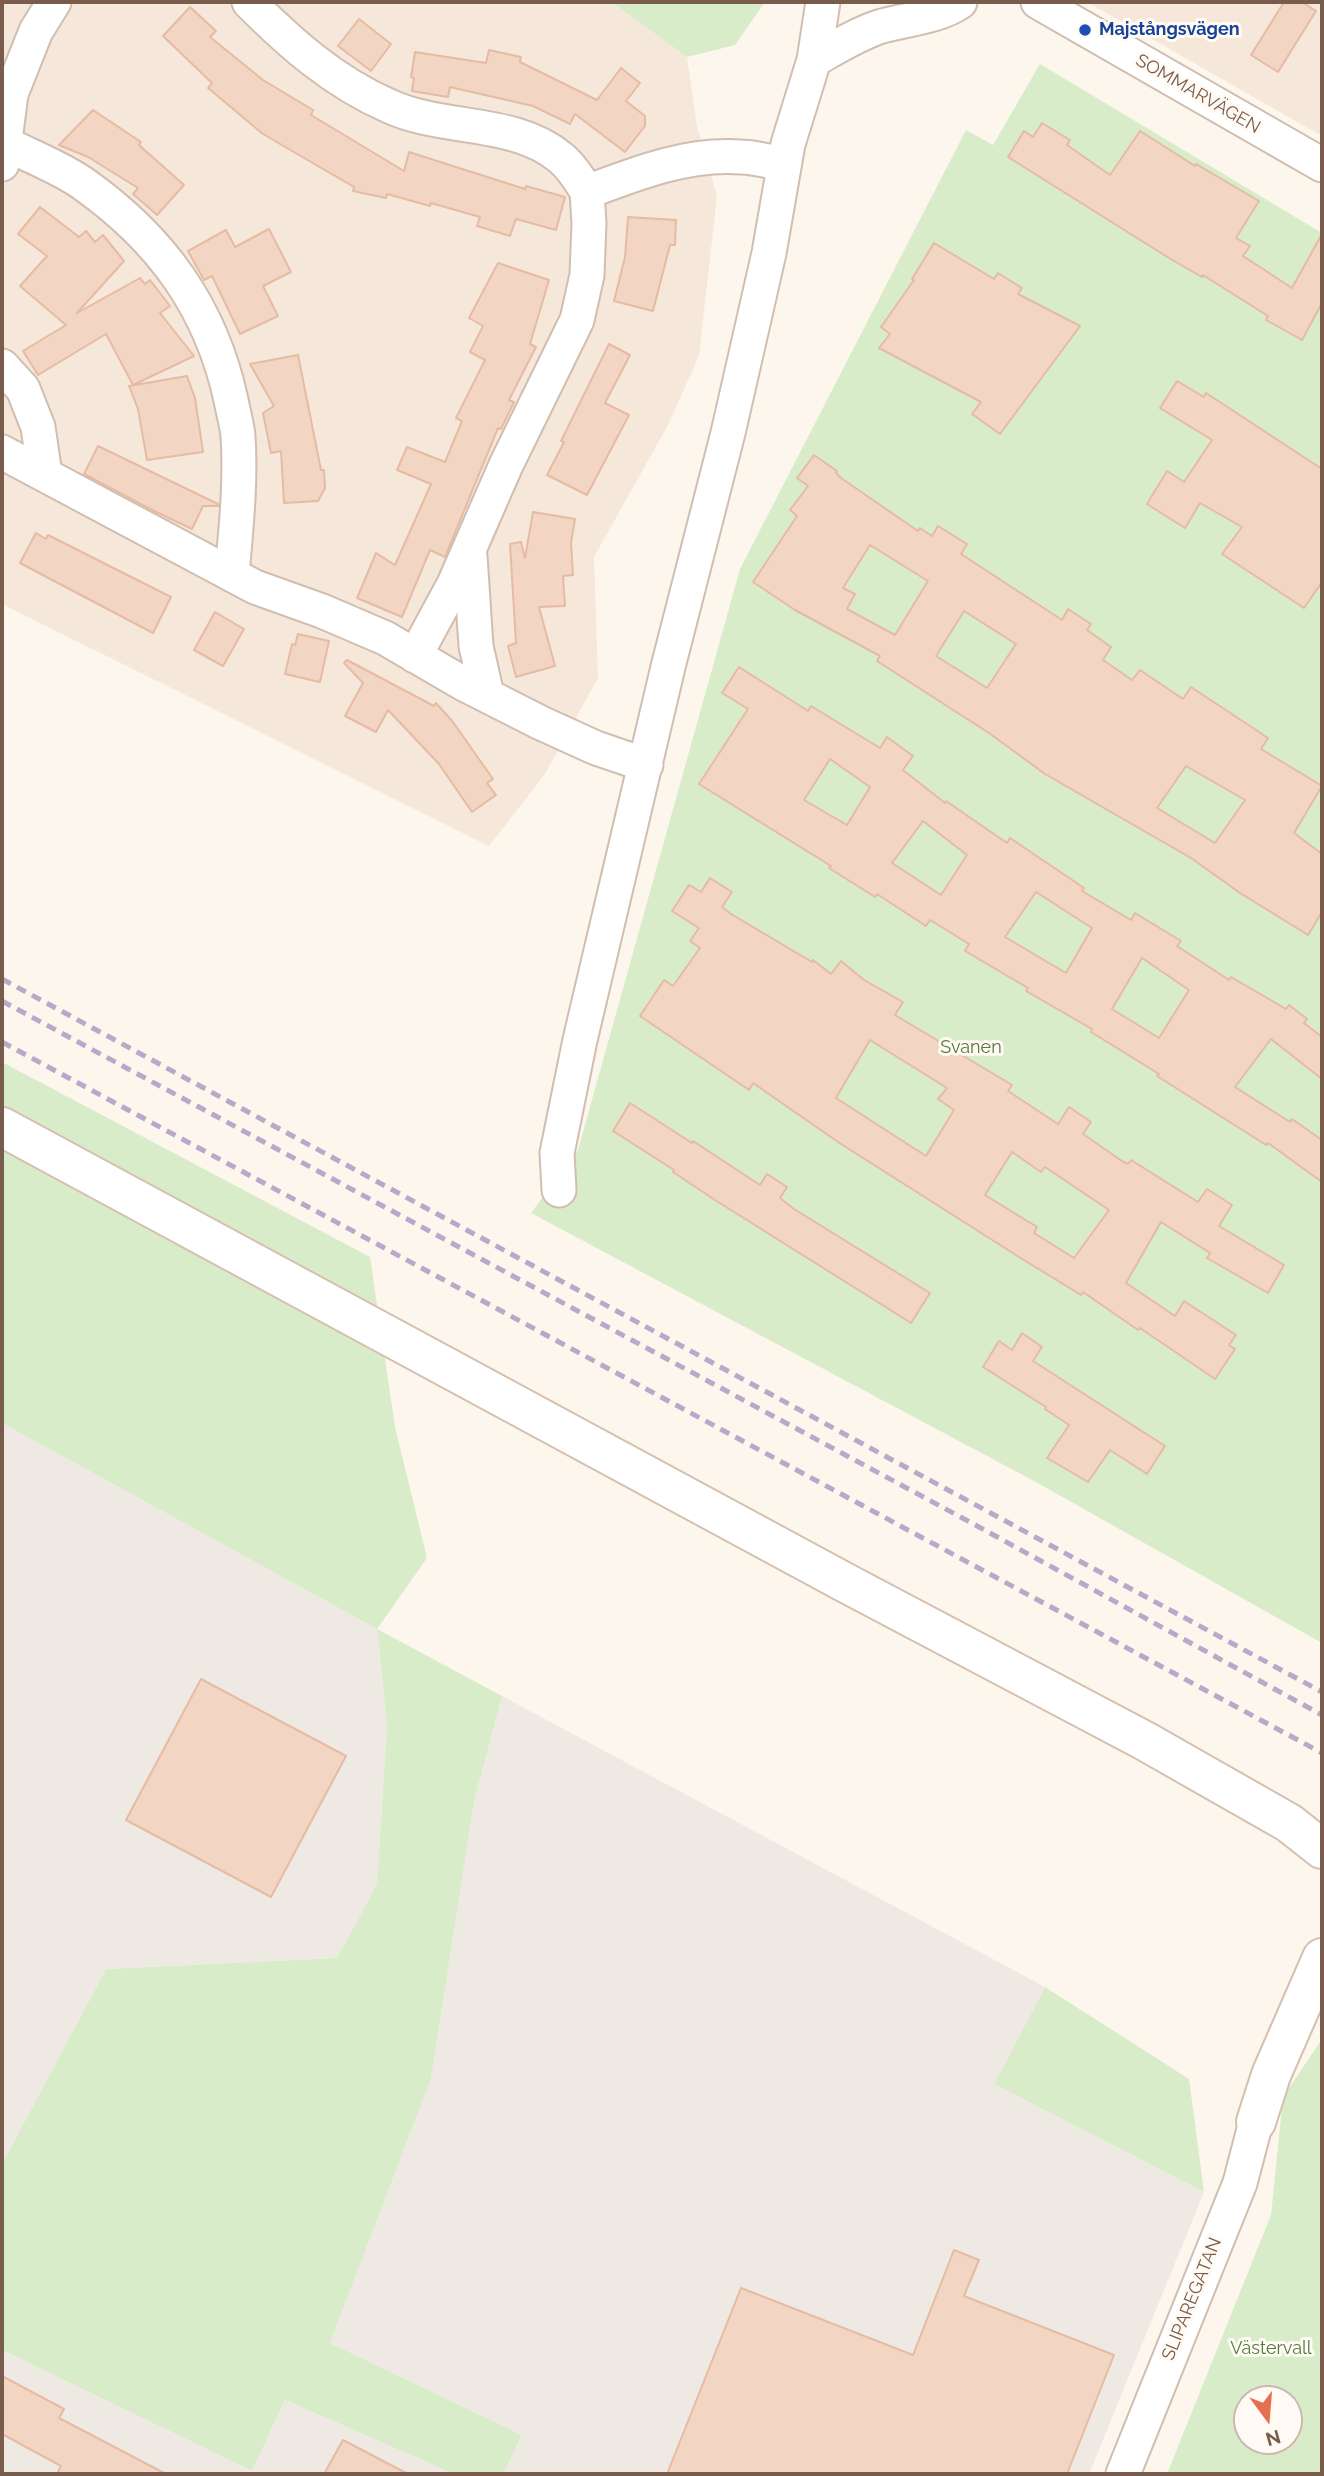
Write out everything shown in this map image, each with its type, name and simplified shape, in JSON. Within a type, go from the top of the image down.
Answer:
[{"type":"main road","points":[[2,1128],[832,1576],[1145,1741],[1289,1823],[1322,1849]]},
{"type":"main road","points":[[1256,2122],[1271,2075],[1322,1958]]},
{"type":"street","points":[[54,2],[36,32],[11,94],[4,155],[83,184],[132,221],[174,269],[209,328],[226,377],[238,435],[238,497],[232,575]]},
{"type":"street","points":[[249,2],[311,61],[353,88],[391,108],[439,122],[491,130],[531,140],[561,158],[587,192],[587,275],[577,320],[506,465],[454,584],[415,656]]},
{"type":"street","points":[[559,1189],[557,1153],[577,1053],[734,409],[769,253],[788,144],[814,60],[823,2]]},
{"type":"street","points":[[814,60],[879,27],[923,17],[960,2]]},
{"type":"street","name":"SOMMARVÄGEN","points":[[1038,2],[1322,165]]},
{"type":"street","points":[[587,192],[653,168],[701,158],[742,156],[784,164]]},
{"type":"street","points":[[2,366],[23,389],[38,427],[46,475]]},
{"type":"street","points":[[2,452],[255,587],[322,611],[385,638],[486,695],[596,748],[646,765]]},
{"type":"street","points":[[470,548],[477,646],[486,695]]},
{"type":"street","name":"SLIPAREGATAN","points":[[1122,2474],[1240,2183],[1256,2122]]},
{"type":"shaded area","points":[[2,2],[611,2],[687,57],[697,126],[717,196],[699,356],[668,425],[594,557],[598,678],[545,774],[489,846],[2,604]]},
{"type":"shaded area","points":[[1087,2],[1322,2],[1322,136]]},
{"type":"shaded area","points":[[2,1423],[377,1629],[387,1726],[377,1884],[337,1958],[106,1969],[2,2164]]},
{"type":"shaded area","points":[[502,1696],[1045,1987],[994,2084],[1204,2192],[1089,2474],[503,2474],[522,2435],[330,2343],[431,2079],[474,1802]]},
{"type":"shaded area","points":[[2,2350],[252,2471],[285,2400],[454,2474],[2,2474]]},
{"type":"green space","points":[[611,2],[765,2],[735,45],[687,57]]},
{"type":"green space","name":"Svanen","points":[[1040,64],[1322,233],[1322,1643],[1034,1481],[531,1213],[578,1150],[740,569],[966,130],[993,145]]},
{"type":"green space","points":[[2,1062],[370,1257],[395,1427],[427,1558],[377,1629],[2,1423]]},
{"type":"green space","points":[[377,1629],[502,1696],[474,1802],[431,2079],[330,2343],[522,2435],[503,2474],[454,2474],[285,2400],[252,2471],[2,2350],[2,2164],[106,1969],[337,1958],[377,1884],[387,1726]]},
{"type":"green space","points":[[1045,1987],[1189,2079],[1204,2192],[994,2084]]},
{"type":"green space","name":"Västervall","points":[[1322,2039],[1322,2474],[1167,2474],[1271,2215],[1283,2097]]},
{"type":"building","points":[[1284,2],[1302,2],[1316,11],[1278,72],[1251,55]]},
{"type":"building","points":[[190,7],[216,31],[210,37],[263,80],[313,110],[311,115],[404,171],[409,152],[525,189],[526,186],[565,197],[556,230],[516,219],[510,236],[477,226],[480,217],[431,203],[430,206],[387,194],[386,198],[353,191],[354,187],[263,134],[208,88],[212,83],[163,36]]},
{"type":"building","points":[[359,19],[391,44],[371,71],[338,46]]},
{"type":"building","points":[[489,50],[521,57],[520,62],[597,100],[621,68],[640,83],[626,101],[645,116],[645,126],[625,152],[575,114],[570,124],[533,106],[450,87],[448,97],[412,91],[415,52],[486,63]]},
{"type":"building","points":[[93,110],[141,142],[139,145],[184,185],[157,215],[133,194],[138,188],[88,157],[59,145]]},
{"type":"building","points":[[1042,123],[1070,140],[1067,145],[1110,175],[1140,131],[1195,166],[1196,164],[1259,201],[1236,238],[1250,246],[1243,256],[1292,288],[1322,234],[1322,303],[1302,340],[1266,320],[1268,316],[1203,275],[1202,277],[1169,258],[1008,157],[1024,131],[1033,137]]},
{"type":"building","points":[[40,207],[79,237],[86,231],[95,242],[103,235],[124,261],[77,313],[140,278],[145,284],[150,280],[170,306],[160,313],[194,356],[133,385],[106,334],[38,375],[23,351],[66,325],[20,286],[47,256],[18,234]]},
{"type":"building","points":[[628,217],[676,220],[675,245],[670,245],[653,311],[614,301],[625,257]]},
{"type":"building","points":[[269,229],[291,272],[263,286],[278,316],[240,334],[212,276],[204,280],[188,251],[226,230],[235,247]]},
{"type":"building","points":[[934,243],[994,279],[998,273],[1022,288],[1018,294],[1080,326],[1000,434],[972,414],[981,402],[879,348],[890,334],[881,327],[914,280],[912,279]]},
{"type":"building","points":[[498,263],[549,280],[530,344],[536,347],[509,400],[514,402],[501,429],[498,428],[445,557],[430,550],[402,617],[357,598],[376,553],[395,565],[431,484],[397,470],[407,447],[445,462],[462,421],[456,418],[485,360],[470,352],[483,326],[469,318]]},
{"type":"building","points":[[609,344],[630,355],[605,403],[629,415],[587,495],[547,475]]},
{"type":"building","points":[[298,355],[321,470],[324,470],[325,488],[318,501],[284,503],[281,451],[271,453],[263,413],[274,406],[250,364]]},
{"type":"building","points":[[187,376],[195,398],[203,452],[147,460],[138,409],[129,386]]},
{"type":"building","points":[[1177,381],[1204,397],[1206,393],[1322,469],[1322,582],[1304,608],[1222,554],[1242,527],[1200,503],[1185,528],[1147,504],[1167,471],[1184,482],[1212,440],[1160,408]]},
{"type":"building","points":[[98,446],[218,506],[203,506],[192,529],[154,511],[84,474]]},
{"type":"building","points":[[814,455],[837,471],[841,478],[918,531],[920,528],[932,536],[938,526],[967,544],[961,554],[1062,620],[1068,609],[1091,624],[1087,630],[1111,647],[1103,660],[1132,680],[1140,670],[1183,699],[1191,687],[1268,738],[1261,749],[1322,786],[1294,833],[1322,854],[1322,912],[1308,935],[1240,893],[1191,858],[1045,774],[989,733],[877,661],[880,656],[795,610],[753,582],[797,516],[790,510],[808,486],[797,478]],"holes":[[[870,545],[928,581],[895,635],[847,609],[855,594],[843,588]],[[964,611],[1016,644],[987,688],[936,656]],[[1186,766],[1245,800],[1215,843],[1157,808]]]},
{"type":"building","points":[[533,512],[575,519],[571,543],[573,575],[563,576],[565,606],[539,607],[555,666],[516,677],[508,646],[516,643],[510,544],[521,542],[525,558]]},
{"type":"building","points":[[36,533],[46,539],[48,535],[171,597],[153,633],[20,563]]},
{"type":"building","points":[[215,612],[244,629],[223,666],[194,650]]},
{"type":"building","points":[[298,634],[329,641],[320,682],[285,674],[292,644],[295,645]]},
{"type":"building","points":[[347,660],[434,706],[436,703],[453,722],[493,779],[487,783],[496,795],[472,812],[439,764],[388,710],[376,732],[345,716],[363,683],[344,663]]},
{"type":"building","points":[[739,667],[808,711],[811,706],[880,748],[887,737],[913,756],[903,770],[945,803],[946,801],[1007,843],[1010,838],[1084,888],[1082,891],[1131,920],[1135,913],[1181,941],[1177,946],[1229,980],[1231,977],[1286,1009],[1289,1005],[1307,1019],[1304,1023],[1322,1037],[1322,1079],[1271,1039],[1235,1087],[1290,1122],[1292,1119],[1322,1140],[1322,1182],[1268,1143],[1266,1145],[1157,1076],[1159,1074],[1091,1032],[1092,1029],[1026,991],[1028,988],[965,951],[969,944],[930,920],[926,926],[877,894],[875,897],[829,868],[831,866],[699,784],[748,709],[722,693]],"holes":[[[830,759],[870,787],[847,825],[804,800]],[[923,821],[967,855],[941,895],[892,863]],[[1036,892],[1092,928],[1066,973],[1005,937]],[[1142,958],[1189,990],[1159,1038],[1112,1009]]]},
{"type":"building","points":[[710,878],[732,892],[722,907],[731,914],[812,962],[813,960],[831,974],[841,961],[864,980],[903,1002],[895,1015],[1012,1085],[1008,1091],[1058,1124],[1069,1107],[1091,1122],[1083,1134],[1122,1161],[1128,1164],[1131,1160],[1198,1202],[1207,1189],[1232,1205],[1219,1226],[1284,1265],[1268,1293],[1207,1258],[1210,1253],[1161,1222],[1126,1283],[1175,1316],[1184,1301],[1236,1335],[1229,1345],[1235,1349],[1215,1379],[1083,1292],[1081,1295],[841,1144],[753,1083],[749,1090],[640,1016],[664,980],[673,986],[700,948],[690,941],[699,928],[672,911],[689,885],[701,892]],"holes":[[[870,1040],[947,1088],[938,1099],[954,1110],[926,1156],[836,1098]],[[1012,1152],[1041,1172],[1045,1167],[1109,1210],[1074,1258],[1034,1233],[1037,1227],[985,1195]]]},
{"type":"building","points":[[630,1103],[760,1185],[767,1174],[787,1187],[780,1198],[794,1209],[930,1293],[911,1323],[715,1200],[613,1131]]},
{"type":"building","points":[[1022,1333],[1042,1347],[1033,1361],[1165,1446],[1147,1474],[1110,1450],[1088,1482],[1047,1458],[1069,1425],[983,1367],[999,1341],[1012,1350]]},
{"type":"building","points":[[201,1679],[346,1756],[271,1897],[126,1820]]},
{"type":"building","points":[[954,2250],[979,2260],[964,2296],[1114,2355],[1067,2474],[667,2474],[741,2288],[913,2355]]},
{"type":"building","points":[[2,2376],[64,2409],[59,2418],[166,2474],[57,2474],[61,2466],[2,2434]]},
{"type":"building","points":[[343,2440],[408,2474],[324,2474]]},
{"type":"railway","points":[[2,979],[1322,1692]]},
{"type":"railway","points":[[2,1001],[968,1521],[1322,1715]]},
{"type":"railway","points":[[2,1042],[1322,1753]]},
{"type":"place","name":"Majstångsvägen","points":[[1085,30]]}]
